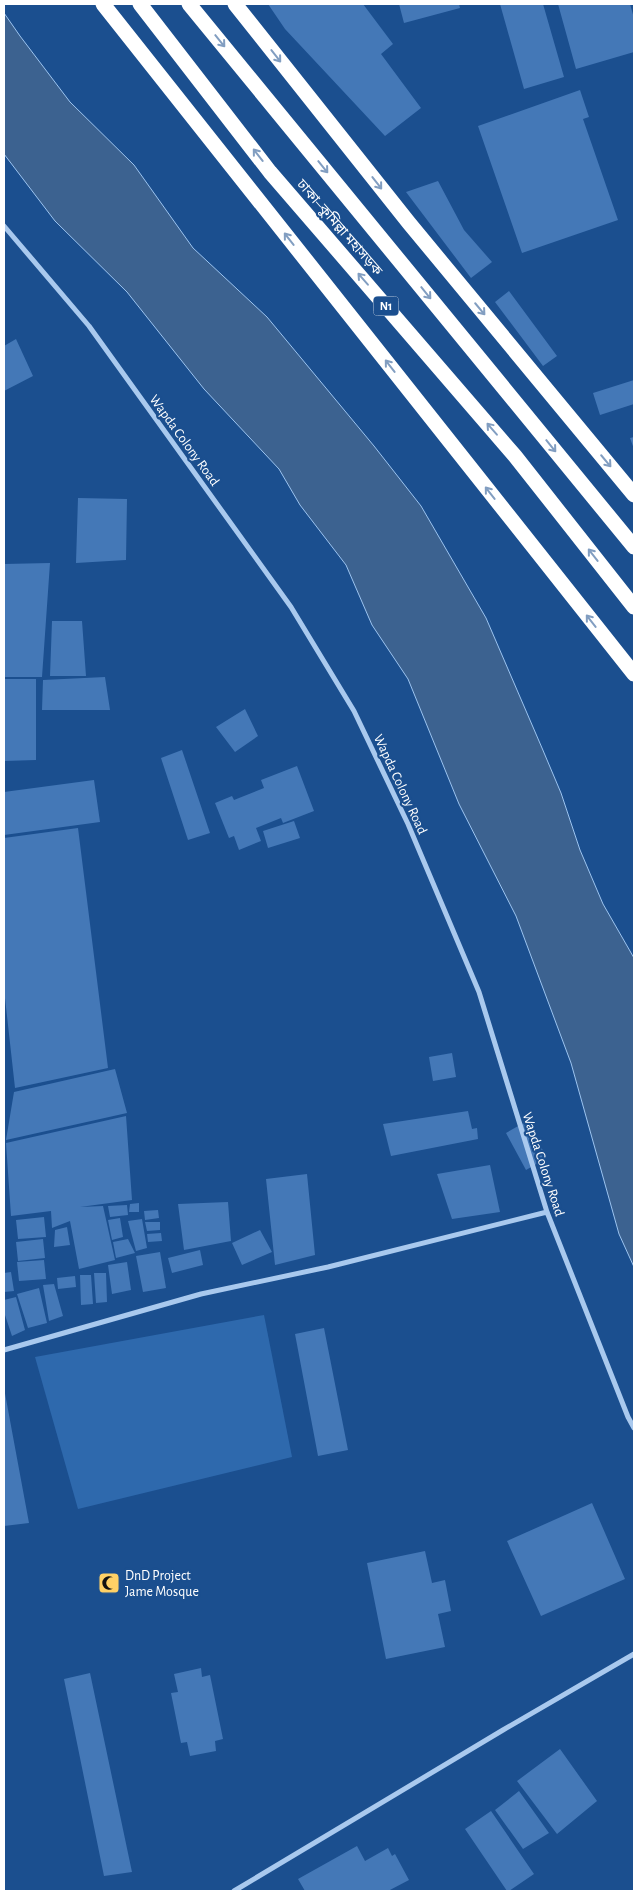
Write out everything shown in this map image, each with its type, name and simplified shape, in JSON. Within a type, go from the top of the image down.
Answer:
[{"type":"highway","points":[[102,4],[634,674]]},
{"type":"highway","name":"ঢাকা–কুমিল্লা মহাসড়ক","points":[[140,4],[270,172],[515,456],[634,608]]},
{"type":"highway","name":"ঢাকা–কুমিল্লা মহাসড়ক","points":[[189,4],[634,547]]},
{"type":"highway","points":[[235,4],[409,222],[634,495]]},
{"type":"highway","points":[[622,659],[634,680]]},
{"type":"street","name":"Wapda Colony Road","points":[[4,226],[89,326],[291,607],[354,711],[408,824],[479,992],[547,1212],[634,1428]]},
{"type":"street","points":[[4,1350],[200,1294],[328,1267],[547,1212]]},
{"type":"street","points":[[234,1891],[494,1735],[634,1654]]},
{"type":"shaded area","points":[[4,13],[70,102],[134,165],[193,248],[267,317],[374,446],[421,506],[486,618],[561,793],[580,850],[603,904],[634,958],[634,1267],[619,1234],[571,1063],[516,916],[459,804],[408,679],[372,625],[346,565],[300,505],[279,469],[204,389],[127,292],[55,221],[4,154]]},
{"type":"shaded area","points":[[264,1315],[292,1457],[78,1509],[35,1357]]},
{"type":"building","points":[[268,4],[363,4],[393,44],[381,54],[421,108],[385,136],[285,29]]},
{"type":"building","points":[[399,4],[459,4],[460,8],[404,23]]},
{"type":"building","points":[[500,4],[543,4],[564,77],[524,89]]},
{"type":"building","points":[[558,4],[630,4],[634,18],[634,52],[576,69]]},
{"type":"building","points":[[580,90],[589,117],[583,119],[618,220],[522,253],[478,126]]},
{"type":"building","points":[[438,181],[464,230],[492,262],[471,278],[406,192]]},
{"type":"building","points":[[509,291],[557,356],[543,366],[495,302]]},
{"type":"building","points":[[16,339],[33,376],[4,391],[4,346]]},
{"type":"building","points":[[634,380],[634,404],[600,415],[593,393]]},
{"type":"building","points":[[634,437],[634,449],[630,438]]},
{"type":"building","points":[[78,498],[127,499],[126,560],[76,563]]},
{"type":"building","points":[[50,563],[42,677],[4,677],[4,564]]},
{"type":"building","points":[[52,621],[82,621],[86,676],[50,676]]},
{"type":"building","points":[[105,677],[110,710],[42,710],[43,680]]},
{"type":"building","points":[[4,679],[36,679],[36,760],[4,761]]},
{"type":"building","points":[[245,709],[258,736],[235,752],[216,727]]},
{"type":"building","points":[[182,750],[210,833],[188,840],[161,758]]},
{"type":"building","points":[[297,766],[314,811],[283,823],[281,818],[256,828],[261,841],[239,850],[234,836],[229,838],[215,803],[232,796],[234,800],[264,788],[261,780]]},
{"type":"building","points":[[94,780],[100,822],[4,835],[4,792]]},
{"type":"building","points":[[294,821],[300,838],[268,848],[263,831]]},
{"type":"building","points":[[78,828],[108,1068],[15,1088],[4,989],[4,838]]},
{"type":"building","points":[[452,1053],[456,1077],[433,1081],[429,1057]]},
{"type":"building","points":[[115,1069],[127,1113],[6,1140],[14,1092]]},
{"type":"building","points":[[468,1111],[472,1129],[477,1128],[478,1139],[391,1156],[383,1124]]},
{"type":"building","points":[[126,1116],[132,1200],[80,1207],[103,1206],[115,1260],[79,1269],[70,1221],[52,1228],[51,1211],[11,1216],[6,1143]]},
{"type":"building","points":[[527,1121],[547,1158],[526,1170],[506,1133]]},
{"type":"building","points":[[490,1165],[500,1212],[452,1219],[437,1174]]},
{"type":"building","points":[[307,1174],[315,1255],[275,1265],[266,1179]]},
{"type":"building","points":[[228,1202],[231,1241],[184,1250],[178,1204]]},
{"type":"building","points":[[139,1203],[139,1212],[129,1212],[130,1204]]},
{"type":"building","points":[[127,1205],[128,1215],[110,1217],[108,1206]]},
{"type":"building","points":[[158,1210],[159,1218],[145,1220],[144,1211]]},
{"type":"building","points":[[44,1217],[46,1237],[18,1239],[16,1220]]},
{"type":"building","points":[[120,1218],[123,1237],[112,1240],[108,1220]]},
{"type":"building","points":[[142,1219],[147,1248],[136,1251],[128,1221]]},
{"type":"building","points":[[145,1222],[160,1222],[160,1230],[147,1231]]},
{"type":"building","points":[[67,1227],[70,1245],[54,1247],[55,1230]]},
{"type":"building","points":[[260,1230],[272,1252],[242,1265],[232,1243]]},
{"type":"building","points":[[161,1233],[162,1241],[148,1242],[147,1234]]},
{"type":"building","points":[[43,1239],[45,1258],[18,1261],[16,1242]]},
{"type":"building","points":[[128,1239],[135,1253],[116,1258],[113,1242]]},
{"type":"building","points":[[200,1250],[203,1265],[172,1273],[168,1258]]},
{"type":"building","points":[[160,1252],[166,1288],[143,1292],[136,1256]]},
{"type":"building","points":[[44,1260],[46,1279],[19,1281],[17,1262]]},
{"type":"building","points":[[127,1262],[131,1290],[112,1294],[108,1265]]},
{"type":"building","points":[[11,1272],[14,1291],[4,1292],[4,1273]]},
{"type":"building","points":[[94,1273],[106,1273],[107,1302],[96,1303]]},
{"type":"building","points":[[80,1275],[91,1275],[93,1304],[81,1305]]},
{"type":"building","points":[[75,1276],[76,1287],[58,1289],[57,1278]]},
{"type":"building","points":[[54,1284],[63,1316],[49,1321],[43,1285]]},
{"type":"building","points":[[39,1288],[47,1323],[28,1328],[17,1294]]},
{"type":"building","points":[[16,1297],[25,1330],[12,1336],[4,1312],[4,1300]]},
{"type":"building","points":[[324,1328],[348,1450],[318,1456],[295,1334]]},
{"type":"building","points":[[4,1388],[29,1523],[4,1526]]},
{"type":"building","points":[[592,1503],[625,1579],[541,1616],[507,1541]]},
{"type":"building","points":[[425,1551],[432,1583],[445,1580],[451,1611],[438,1614],[445,1647],[386,1659],[367,1563]]},
{"type":"building","points":[[201,1668],[202,1677],[210,1675],[223,1739],[215,1741],[216,1751],[190,1756],[187,1742],[181,1743],[171,1693],[178,1692],[174,1674]]},
{"type":"building","points":[[90,1673],[132,1872],[104,1876],[64,1679]]},
{"type":"building","points":[[560,1749],[597,1801],[557,1834],[517,1781]]},
{"type":"building","points":[[519,1791],[549,1833],[523,1849],[495,1810]]},
{"type":"building","points":[[491,1811],[534,1874],[509,1891],[507,1891],[465,1829]]},
{"type":"building","points":[[357,1846],[365,1861],[388,1848],[392,1856],[395,1854],[409,1880],[388,1891],[305,1891],[298,1879]]},
{"type":"place","name":"DnD Project Jame Mosque","points":[[109,1583]]}]
